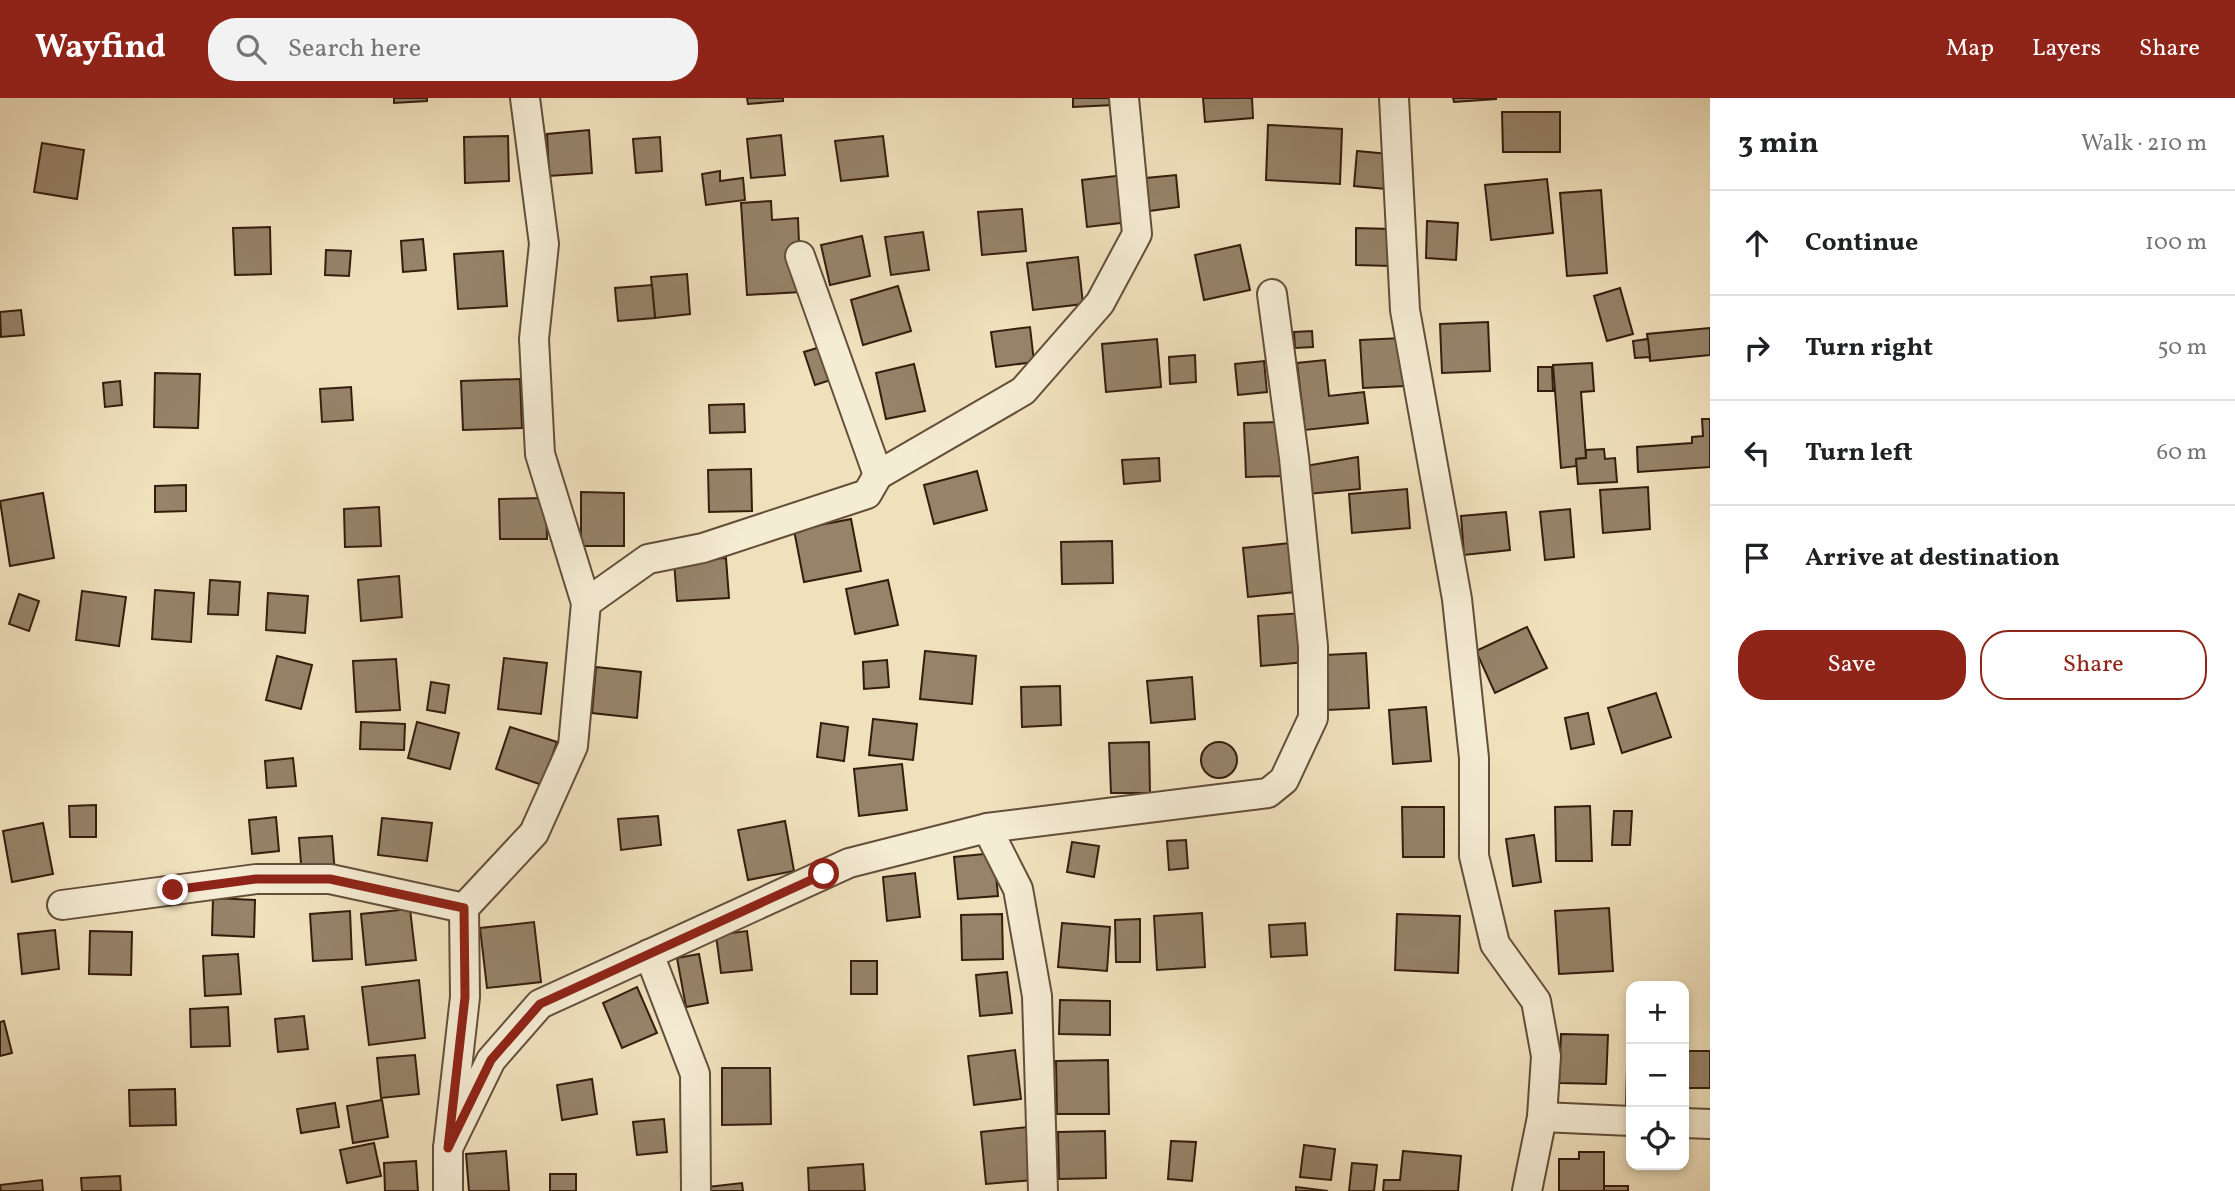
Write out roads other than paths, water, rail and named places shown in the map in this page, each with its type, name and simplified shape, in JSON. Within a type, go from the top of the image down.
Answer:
[{"type":"street","points":[[448,1191],[448,1148],[465,997],[464,908],[534,833],[573,746],[586,603],[540,454],[534,339],[544,244],[525,98]]},
{"type":"street","points":[[586,603],[648,559],[703,548],[867,494],[878,475],[1023,391],[1100,303],[1137,234],[1124,98]]},
{"type":"street","points":[[1394,98],[1405,310],[1457,599],[1474,758],[1474,856],[1495,944],[1536,1001],[1546,1056],[1542,1117],[1527,1191]]},
{"type":"street","points":[[800,256],[878,475]]},
{"type":"street","points":[[448,1148],[491,1060],[540,1004],[849,863],[987,828],[1268,793],[1284,780],[1313,718],[1313,646],[1294,458],[1272,295]]},
{"type":"street","points":[[987,828],[1018,889],[1037,996],[1043,1191]]},
{"type":"street","points":[[62,905],[256,879],[330,879],[464,908]]},
{"type":"street","points":[[649,954],[695,1073],[696,1191]]},
{"type":"street","points":[[1542,1117],[1626,1121]]},
{"type":"street","points":[[1689,1123],[1710,1124]]}]
